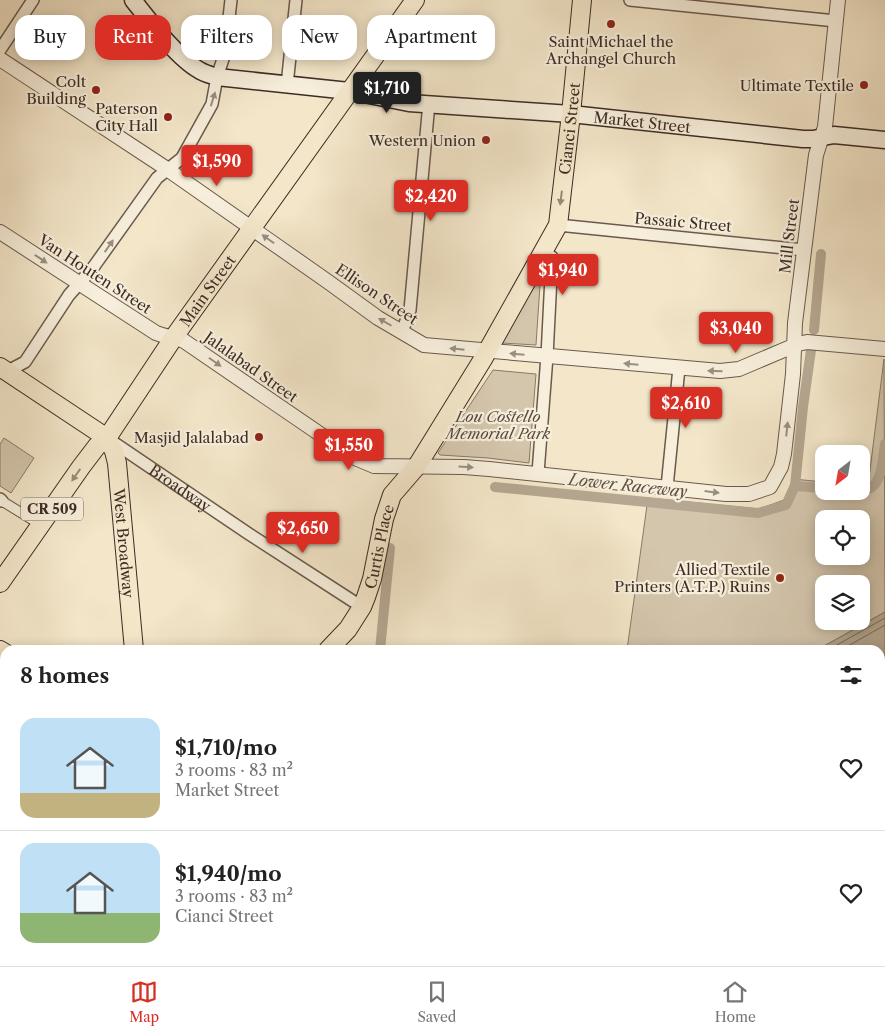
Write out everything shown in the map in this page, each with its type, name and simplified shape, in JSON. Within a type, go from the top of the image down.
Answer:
[{"type":"main road","name":"Market Street","points":[[132,0],[158,31],[190,64],[200,71],[217,77],[348,91],[409,103],[571,114],[802,139],[834,135],[885,140]]},
{"type":"main road","name":"Main Street","points":[[0,583],[97,446],[107,438],[174,336],[415,0]]},
{"type":"main road","name":"Cianci Street","points":[[558,225],[582,0]]},
{"type":"main road","name":"Curtis Place","points":[[333,645],[348,629],[362,607],[372,579],[384,519],[392,495],[417,466],[487,351],[558,225]]},
{"type":"main road","name":"Broadway","points":[[2,372],[107,438]]},
{"type":"main road","name":"West Broadway","points":[[107,438],[114,451],[117,463],[134,645]]},
{"type":"street","points":[[0,50],[33,0]]},
{"type":"street","points":[[2,372],[25,362],[69,295],[92,269],[157,178],[182,158],[207,115],[216,92],[217,77],[225,53],[230,0]]},
{"type":"street","points":[[287,85],[296,0]]},
{"type":"street","points":[[630,0],[836,21]]},
{"type":"street","name":"Mill Street","points":[[667,487],[733,495],[749,494],[770,487],[781,467],[793,374],[794,323],[816,155],[825,127],[838,0]]},
{"type":"street","name":"Ellison Street","points":[[0,59],[167,169],[378,318],[428,346],[720,371],[734,370],[776,355],[794,346],[814,341],[885,349]]},
{"type":"street","points":[[402,332],[410,310],[428,103]]},
{"type":"street","name":"Passaic Street","points":[[558,225],[804,250]]},
{"type":"street","name":"Van Houten Street","points":[[0,232],[156,334],[174,336]]},
{"type":"street","points":[[538,473],[552,257],[544,251]]},
{"type":"street","name":"Jalalabad Street","points":[[174,336],[355,458],[374,466],[417,466]]},
{"type":"street","points":[[417,466],[464,467],[538,473],[667,487],[679,368]]},
{"type":"street","name":"Broadway","points":[[107,438],[249,534],[362,607]]},
{"type":"street","points":[[1,500],[41,525]]},
{"type":"green space","points":[[541,270],[536,345],[502,343]]},
{"type":"green space","points":[[884,359],[885,612],[870,620],[870,575],[815,575],[815,630],[853,630],[826,645],[628,645],[648,498],[759,509],[784,500],[793,479],[815,481],[815,500],[870,500],[870,470]]},
{"type":"green space","name":"Lou Costello Memorial Park","points":[[493,370],[536,374],[529,463],[440,455],[438,453]]},
{"type":"green space","points":[[4,438],[34,458],[11,493],[0,486],[0,444]]},
{"type":"water","points":[[885,612],[885,645],[826,645],[853,630],[870,630],[870,620]]},
{"type":"waterway","points":[[814,330],[821,254]]},
{"type":"waterway","points":[[795,486],[811,350]]},
{"type":"waterway","points":[[870,488],[874,486],[880,473],[885,444]]},
{"type":"waterway","name":"Lower Raceway","points":[[495,487],[758,513],[786,505],[795,486],[815,487]]},
{"type":"waterway","points":[[380,645],[390,548]]},
{"type":"place","name":"Saint Michael the Archangel Church","points":[[611,24]]},
{"type":"place","name":"Ultimate Textile","points":[[864,85]]},
{"type":"place","name":"Colt Building","points":[[96,90]]},
{"type":"place","name":"Paterson City Hall","points":[[168,117]]},
{"type":"place","name":"Western Union","points":[[486,140]]},
{"type":"place","name":"Masjid Jalalabad","points":[[259,437]]},
{"type":"place","name":"Allied Textile Printers (A.T.P.) Ruins","points":[[780,578]]}]
